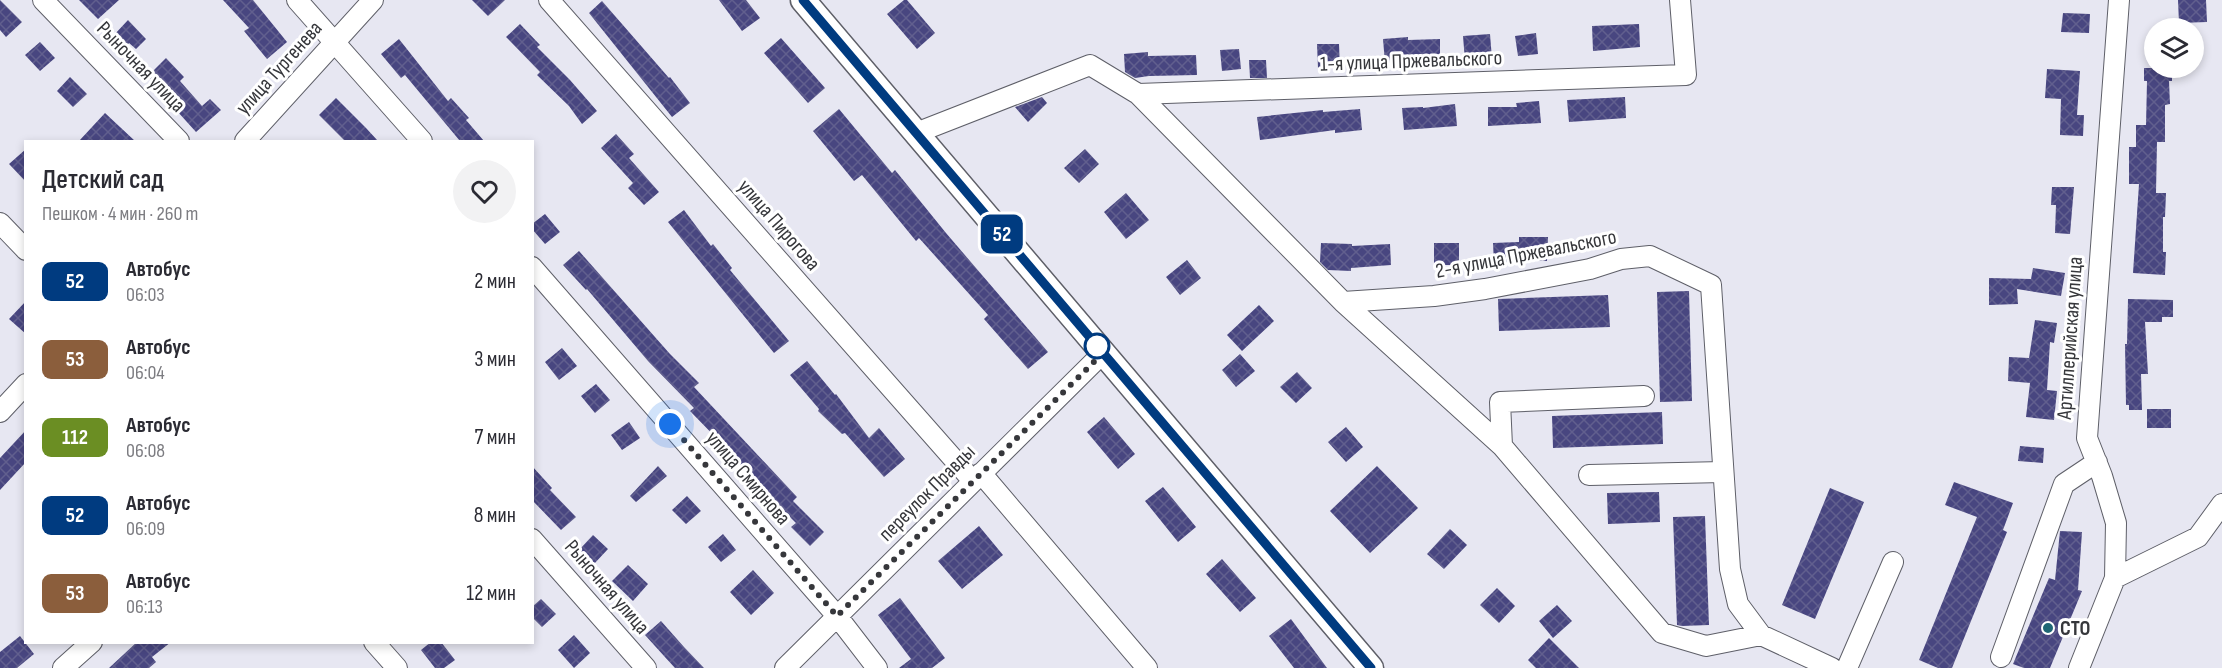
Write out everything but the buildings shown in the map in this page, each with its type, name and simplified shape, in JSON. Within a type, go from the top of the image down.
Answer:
[{"type":"main road","points":[[803,0],[1371,668]]},
{"type":"street","name":"Рыночная улица","points":[[43,0],[178,140]]},
{"type":"street","points":[[297,0],[421,140]]},
{"type":"street","name":"улица Тургенева","points":[[246,140],[373,0]]},
{"type":"street","name":"улица Пирогова","points":[[549,0],[1147,668]]},
{"type":"street","name":"1-я улица Пржевальского","points":[[1138,94],[1686,75],[1680,0]]},
{"type":"street","name":"Артиллерийская улица","points":[[2079,668],[2115,578],[2116,523],[2087,438],[2119,0]]},
{"type":"street","points":[[916,133],[1090,64],[1138,94],[1343,302],[1502,447],[1662,633],[1706,646],[1761,635]]},
{"type":"street","points":[[0,223],[24,248]]},
{"type":"street","name":"2-я улица Пржевальского","points":[[1343,302],[1485,290],[1590,269],[1621,259],[1650,256],[1711,285],[1724,472]]},
{"type":"street","name":"улица Смирнова","points":[[534,269],[837,616],[877,668]]},
{"type":"street","name":"переулок Правды","points":[[785,668],[1103,353]]},
{"type":"street","points":[[0,412],[24,386]]},
{"type":"street","points":[[1502,447],[1500,402],[1644,396]]},
{"type":"street","points":[[2001,657],[2064,484],[2097,462]]},
{"type":"street","points":[[1589,475],[1724,472],[1730,569],[1738,604],[1761,635],[1832,668]]},
{"type":"street","points":[[2115,578],[2198,537],[2222,504]]},
{"type":"street","name":"Рыночная улица","points":[[534,541],[646,668]]},
{"type":"street","points":[[1847,668],[1893,562]]},
{"type":"street","points":[[63,668],[91,644]]},
{"type":"street","points":[[376,644],[397,668]]},
{"type":"bus line","name":"52","points":[[803,0],[1371,668]]},
{"type":"place","name":"СТО","points":[[2048,628]]},
{"type":"route","points":[[670,424],[837,616],[1103,353],[1097,346]]}]
